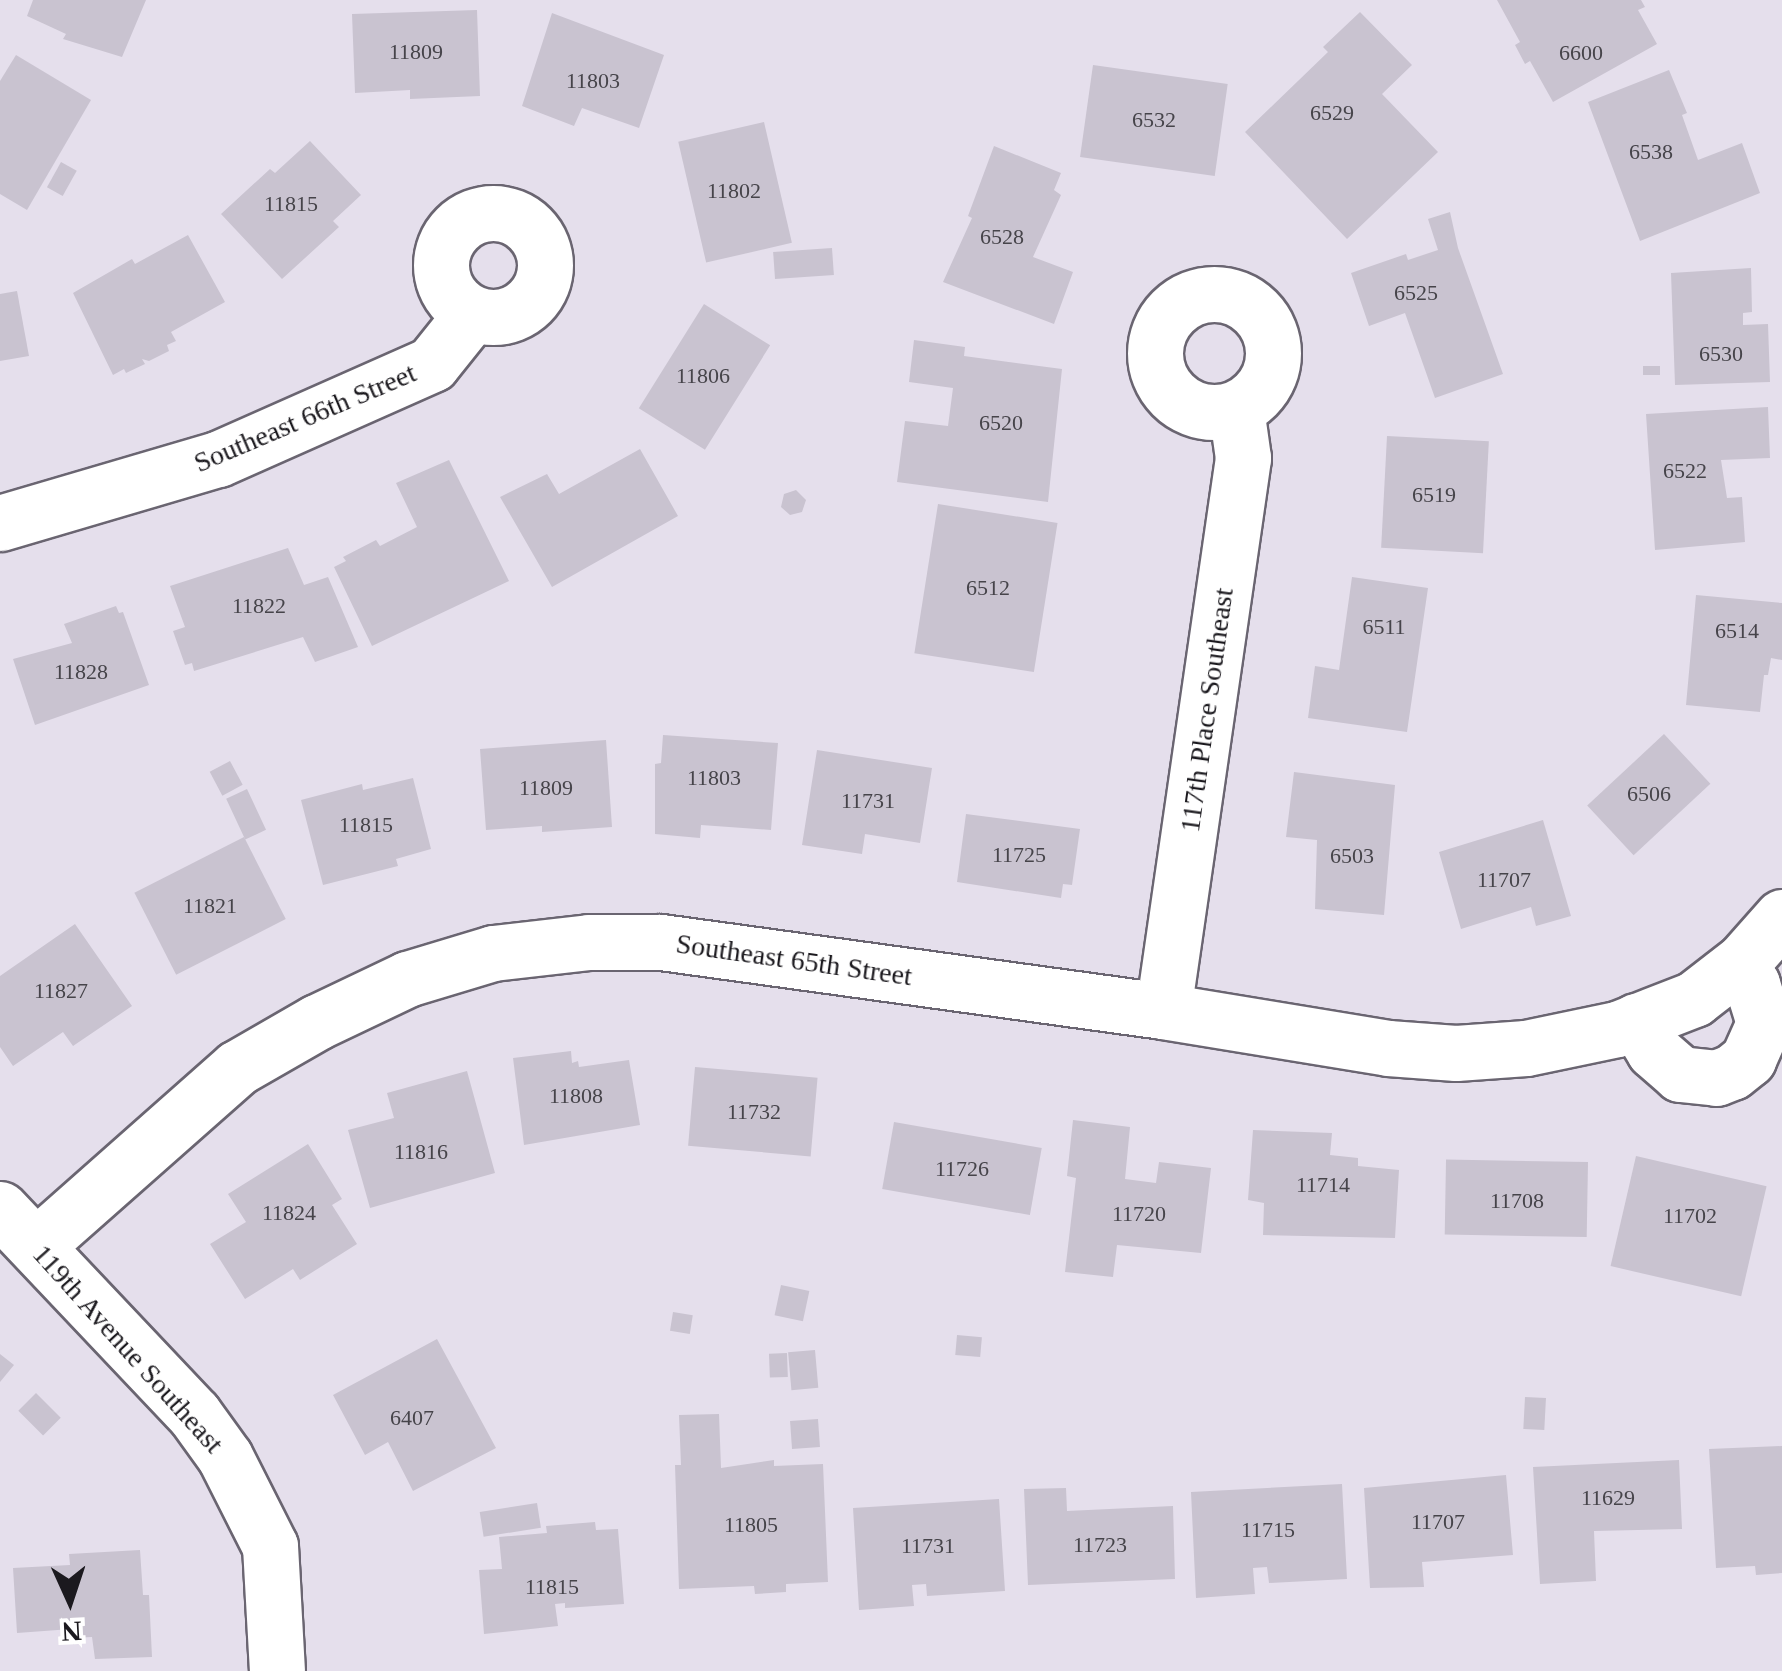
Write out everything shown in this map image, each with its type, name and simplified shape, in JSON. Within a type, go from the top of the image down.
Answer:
[{"type":"street","name":"Southeast 66th Street","points":[[0,523],[218,459],[254,444],[432,364],[472,314]]},
{"type":"street","name":"117th Place Southeast","points":[[1163,1011],[1243,458],[1236,408]]},
{"type":"street","points":[[1715,983],[1782,918]]},
{"type":"street","name":"Southeast 65th Street","points":[[18,1228],[237,1068],[316,1022],[407,979],[493,954],[588,942],[661,942],[1163,1011],[1388,1048],[1456,1053],[1526,1048],[1636,1021],[1715,983]]},
{"type":"street","points":[[1636,1021],[1654,1051],[1680,1074],[1716,1078],[1748,1059],[1764,1022],[1752,984],[1715,983]]},
{"type":"street","name":"119th Avenue Southeast","points":[[18,1228],[194,1414],[252,1504],[270,1546],[277,1671]]},
{"type":"building","points":[[33,0],[146,0],[122,57],[63,39],[66,34],[27,16]]},
{"type":"building","points":[[1497,0],[1641,0],[1645,7],[1638,10],[1657,44],[1553,102],[1530,61],[1525,64],[1515,45],[1520,42]]},
{"type":"building","points":[[477,10],[480,96],[410,99],[410,90],[355,93],[352,14]]},
{"type":"building","points":[[1360,12],[1412,65],[1382,94],[1438,152],[1347,239],[1245,132],[1328,52],[1323,47]]},
{"type":"building","points":[[552,13],[664,55],[639,128],[582,108],[574,126],[522,106]]},
{"type":"building","points":[[16,55],[91,100],[27,210],[0,194],[0,81]]},
{"type":"building","points":[[1093,65],[1228,84],[1215,176],[1080,157]]},
{"type":"building","points":[[1669,70],[1687,113],[1682,115],[1698,160],[1742,143],[1760,193],[1640,241],[1588,102]]},
{"type":"building","points":[[764,122],[792,243],[706,263],[678,142]]},
{"type":"building","points":[[310,141],[361,195],[333,221],[339,227],[282,279],[221,214],[270,169],[275,173]]},
{"type":"building","points":[[994,146],[1061,173],[1054,190],[1061,195],[1033,257],[1073,272],[1054,324],[943,282],[972,218],[968,216]]},
{"type":"building","points":[[61,162],[77,171],[63,196],[47,187]]},
{"type":"building","points":[[1450,212],[1458,248],[1503,374],[1435,398],[1405,313],[1369,326],[1351,273],[1406,254],[1408,260],[1438,250],[1428,219]]},
{"type":"building","points":[[188,235],[225,302],[171,332],[176,341],[167,345],[169,351],[149,361],[142,359],[145,364],[126,373],[124,369],[113,375],[73,293],[132,259],[135,264]]},
{"type":"building","points":[[832,248],[834,275],[775,279],[773,252]]},
{"type":"building","points":[[1751,268],[1752,312],[1743,313],[1743,325],[1768,324],[1770,382],[1675,385],[1671,273]]},
{"type":"building","points":[[17,291],[29,356],[0,361],[0,294]]},
{"type":"building","points":[[704,304],[770,345],[705,450],[639,408]]},
{"type":"building","points":[[914,340],[965,347],[964,356],[1062,369],[1048,502],[897,482],[905,421],[948,426],[953,388],[909,382]]},
{"type":"building","points":[[1643,366],[1660,366],[1660,375],[1643,375]]},
{"type":"building","points":[[1768,407],[1770,458],[1721,460],[1727,498],[1742,497],[1745,542],[1655,550],[1646,414]]},
{"type":"building","points":[[1387,436],[1489,441],[1483,553],[1381,548]]},
{"type":"building","points":[[640,449],[678,516],[552,587],[500,497],[547,474],[559,494]]},
{"type":"building","points":[[449,460],[509,581],[372,646],[334,567],[346,561],[343,557],[376,540],[380,546],[417,527],[396,483]]},
{"type":"building","points":[[796,490],[806,500],[802,512],[790,515],[781,507],[784,494]]},
{"type":"building","points":[[938,504],[1058,523],[1034,672],[914,653]]},
{"type":"building","points":[[288,548],[304,585],[328,577],[358,647],[315,662],[303,637],[194,671],[192,663],[185,665],[173,631],[185,627],[170,586]]},
{"type":"building","points":[[1352,577],[1428,588],[1407,732],[1308,718],[1315,666],[1339,670]]},
{"type":"building","points":[[1696,595],[1782,603],[1782,660],[1771,658],[1768,675],[1764,675],[1760,712],[1686,705]]},
{"type":"building","points":[[116,606],[119,613],[123,612],[149,685],[35,725],[13,659],[72,643],[64,624]]},
{"type":"building","points":[[1664,734],[1710,784],[1634,855],[1587,806]]},
{"type":"building","points":[[663,735],[778,743],[771,830],[701,825],[700,838],[655,834],[655,764],[661,763]]},
{"type":"building","points":[[606,740],[612,827],[542,832],[542,826],[486,830],[480,749]]},
{"type":"building","points":[[817,750],[932,768],[920,843],[865,834],[862,854],[802,845]]},
{"type":"building","points":[[230,761],[243,785],[222,796],[210,772]]},
{"type":"building","points":[[1294,772],[1395,785],[1384,915],[1315,909],[1317,840],[1286,837]]},
{"type":"building","points":[[413,778],[431,849],[396,859],[398,866],[323,885],[301,800],[362,784],[363,790]]},
{"type":"building","points":[[247,789],[266,830],[245,840],[226,799]]},
{"type":"building","points":[[966,814],[1080,829],[1072,885],[1063,884],[1061,898],[957,882]]},
{"type":"building","points":[[1543,820],[1571,916],[1536,926],[1531,907],[1461,929],[1439,852]]},
{"type":"building","points":[[244,837],[286,919],[176,975],[134,893]]},
{"type":"building","points":[[75,924],[132,1006],[73,1046],[63,1032],[13,1066],[0,1047],[0,976]]},
{"type":"building","points":[[571,1051],[572,1063],[578,1061],[579,1067],[629,1060],[640,1125],[524,1145],[513,1058]]},
{"type":"building","points":[[695,1067],[818,1078],[811,1156],[688,1146]]},
{"type":"building","points":[[467,1071],[495,1173],[370,1208],[348,1130],[394,1118],[387,1093]]},
{"type":"building","points":[[1073,1120],[1130,1127],[1125,1179],[1156,1183],[1159,1162],[1211,1168],[1201,1253],[1117,1245],[1113,1277],[1065,1272],[1076,1178],[1067,1176]]},
{"type":"building","points":[[894,1122],[1042,1148],[1030,1215],[882,1189]]},
{"type":"building","points":[[1253,1130],[1332,1133],[1330,1155],[1358,1158],[1358,1166],[1399,1170],[1395,1238],[1263,1235],[1264,1203],[1248,1200]]},
{"type":"building","points":[[308,1144],[342,1199],[332,1205],[357,1244],[300,1280],[293,1269],[245,1299],[210,1244],[246,1222],[228,1194]]},
{"type":"building","points":[[1636,1156],[1767,1186],[1741,1296],[1611,1266]]},
{"type":"building","points":[[1446,1160],[1588,1162],[1587,1237],[1445,1235]]},
{"type":"building","points":[[781,1285],[809,1291],[803,1321],[775,1315]]},
{"type":"building","points":[[673,1312],[693,1315],[690,1334],[670,1331]]},
{"type":"building","points":[[957,1335],[982,1337],[980,1357],[955,1355]]},
{"type":"building","points":[[437,1339],[496,1448],[413,1491],[388,1442],[365,1455],[333,1395]]},
{"type":"building","points":[[815,1350],[818,1388],[791,1390],[788,1352]]},
{"type":"building","points":[[787,1353],[788,1377],[770,1378],[769,1354]]},
{"type":"building","points":[[0,1354],[14,1365],[0,1382]]},
{"type":"building","points":[[36,1393],[61,1418],[43,1435],[18,1411]]},
{"type":"building","points":[[1525,1397],[1546,1398],[1544,1430],[1523,1429]]},
{"type":"building","points":[[719,1414],[721,1468],[774,1460],[774,1466],[823,1464],[828,1582],[786,1584],[786,1592],[755,1594],[754,1586],[679,1589],[675,1465],[681,1465],[679,1415]]},
{"type":"building","points":[[818,1419],[820,1447],[792,1449],[790,1421]]},
{"type":"building","points":[[1782,1446],[1782,1573],[1756,1575],[1755,1566],[1716,1568],[1709,1449]]},
{"type":"building","points":[[1679,1460],[1682,1529],[1594,1531],[1596,1581],[1540,1584],[1533,1467]]},
{"type":"building","points":[[1506,1475],[1513,1555],[1422,1562],[1424,1587],[1370,1588],[1364,1488]]},
{"type":"building","points":[[1342,1484],[1347,1579],[1269,1583],[1267,1567],[1253,1568],[1255,1594],[1196,1598],[1191,1492]]},
{"type":"building","points":[[1066,1488],[1067,1511],[1173,1506],[1175,1579],[1028,1585],[1024,1489]]},
{"type":"building","points":[[999,1499],[1005,1591],[927,1596],[926,1584],[912,1585],[914,1606],[859,1610],[853,1508]]},
{"type":"building","points":[[537,1503],[541,1528],[484,1537],[480,1512]]},
{"type":"building","points":[[595,1522],[596,1530],[618,1529],[624,1604],[565,1608],[565,1603],[555,1604],[558,1626],[484,1634],[479,1570],[502,1569],[499,1537],[547,1533],[546,1526]]},
{"type":"building","points":[[140,1550],[143,1595],[149,1595],[152,1657],[95,1659],[92,1637],[72,1638],[71,1629],[17,1633],[13,1568],[70,1565],[69,1554]]}]
